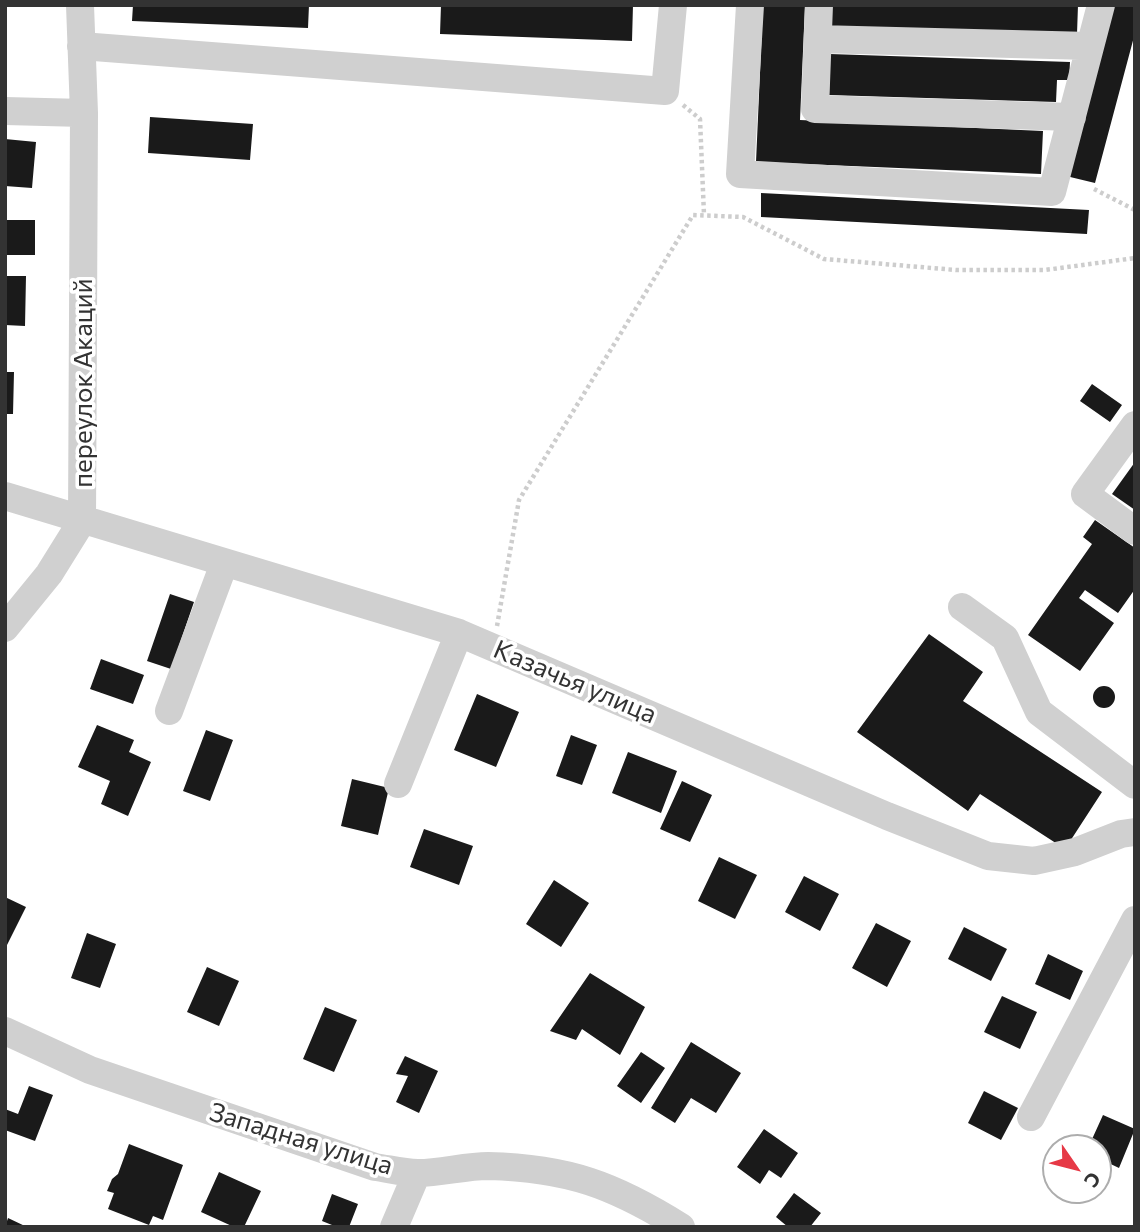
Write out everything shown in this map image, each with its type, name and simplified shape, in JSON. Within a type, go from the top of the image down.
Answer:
[{"type":"street","name":"переулок Акаций","points":[[5,628],[49,574],[82,521],[84,113],[80,5]]},
{"type":"street","points":[[81,46],[666,92],[673,5]]},
{"type":"street","points":[[750,5],[740,174],[1052,192],[1101,5]]},
{"type":"street","points":[[819,5],[815,108],[1072,117]]},
{"type":"street","points":[[818,40],[1090,46]]},
{"type":"street","points":[[5,111],[84,113]]},
{"type":"street","points":[[1135,425],[1085,495],[1135,531]]},
{"type":"street","name":"Казачья улица","points":[[5,496],[459,633],[887,816],[988,856],[1034,862],[1135,832]]},
{"type":"street","points":[[169,711],[224,564]]},
{"type":"street","points":[[962,607],[1005,638],[1039,712],[1135,785]]},
{"type":"street","points":[[398,784],[459,633]]},
{"type":"street","points":[[1031,1117],[1135,920]]},
{"type":"street","name":"Западная улица","points":[[5,1031],[90,1070],[375,1167],[417,1173],[486,1166],[563,1173],[602,1184],[640,1201],[681,1227]]},
{"type":"street","points":[[394,1227],[417,1173]]},
{"type":"path","points":[[666,92],[700,119],[704,215]]},
{"type":"path","points":[[1094,189],[1135,210]]},
{"type":"path","points":[[493,647],[519,500],[693,215],[743,217],[824,259],[956,270],[1045,270],[1135,258]]},
{"type":"building","points":[[133,5],[309,5],[308,28],[132,21]]},
{"type":"building","points":[[441,5],[633,5],[632,41],[440,34]]},
{"type":"building","points":[[763,5],[805,5],[800,120],[1043,131],[1041,174],[756,162]]},
{"type":"building","points":[[829,5],[1078,5],[1077,34],[828,26]]},
{"type":"building","points":[[1112,5],[1135,5],[1135,33],[1095,183],[1066,176]]},
{"type":"building","points":[[830,54],[1070,62],[1069,80],[1057,80],[1056,102],[829,95]]},
{"type":"building","points":[[150,117],[253,124],[250,160],[148,153]]},
{"type":"building","points":[[5,139],[36,142],[32,188],[5,186]]},
{"type":"building","points":[[761,193],[1089,210],[1087,234],[761,217]]},
{"type":"building","points":[[5,220],[35,220],[35,255],[5,255]]},
{"type":"building","points":[[5,276],[26,276],[25,326],[5,325]]},
{"type":"building","points":[[5,372],[14,372],[13,414],[5,414]]},
{"type":"building","points":[[1092,384],[1122,405],[1110,422],[1080,401]]},
{"type":"building","points":[[1135,462],[1135,510],[1112,494]]},
{"type":"building","points":[[1095,520],[1135,548],[1135,589],[1118,613],[1085,590],[1079,598],[1114,623],[1080,671],[1028,635],[1092,544],[1083,537]]},
{"type":"building","points":[[170,594],[194,602],[171,669],[147,661]]},
{"type":"building","points":[[929,634],[983,672],[963,701],[1102,792],[1065,849],[980,794],[968,811],[857,732]]},
{"type":"building","points":[[101,659],[144,675],[133,704],[90,689]]},
{"type":"building","points":[[1104,686],[1112,689],[1115,697],[1112,705],[1104,708],[1096,705],[1093,697],[1096,689]]},
{"type":"building","points":[[477,694],[519,712],[496,767],[454,750]]},
{"type":"building","points":[[97,725],[134,740],[129,752],[151,762],[128,816],[101,804],[110,781],[78,767]]},
{"type":"building","points":[[206,730],[233,740],[210,801],[183,791]]},
{"type":"building","points":[[571,735],[597,745],[582,785],[556,776]]},
{"type":"building","points":[[628,752],[677,771],[661,813],[612,793]]},
{"type":"building","points":[[352,779],[389,788],[378,835],[341,826]]},
{"type":"building","points":[[682,781],[712,795],[690,842],[660,829]]},
{"type":"building","points":[[424,829],[473,846],[459,885],[410,867]]},
{"type":"building","points":[[719,857],[757,875],[735,919],[698,901]]},
{"type":"building","points":[[804,876],[839,894],[820,931],[785,912]]},
{"type":"building","points":[[554,880],[589,903],[561,947],[526,924]]},
{"type":"building","points":[[5,897],[26,907],[5,949]]},
{"type":"building","points":[[876,923],[911,941],[887,987],[852,968]]},
{"type":"building","points":[[964,927],[1007,949],[991,981],[948,959]]},
{"type":"building","points":[[87,933],[116,944],[100,988],[71,978]]},
{"type":"building","points":[[1048,954],[1083,971],[1070,1000],[1035,984]]},
{"type":"building","points":[[207,967],[239,981],[219,1026],[187,1012]]},
{"type":"building","points":[[590,973],[645,1007],[620,1055],[582,1029],[576,1040],[550,1031]]},
{"type":"building","points":[[1002,996],[1037,1012],[1020,1049],[984,1032]]},
{"type":"building","points":[[325,1007],[357,1020],[334,1072],[303,1059]]},
{"type":"building","points":[[691,1042],[741,1073],[716,1113],[691,1098],[675,1123],[651,1108]]},
{"type":"building","points":[[641,1052],[665,1068],[641,1103],[617,1086]]},
{"type":"building","points":[[405,1056],[438,1071],[419,1113],[396,1102],[408,1076],[396,1074]]},
{"type":"building","points":[[29,1086],[53,1095],[35,1141],[5,1130],[5,1109],[18,1114]]},
{"type":"building","points":[[984,1091],[1018,1108],[1001,1140],[968,1123]]},
{"type":"building","points":[[1103,1115],[1135,1129],[1119,1168],[1112,1165],[1112,1134],[1094,1134]]},
{"type":"building","points":[[764,1129],[798,1153],[781,1178],[769,1170],[760,1184],[737,1167]]},
{"type":"building","points":[[129,1144],[183,1165],[163,1220],[153,1216],[149,1225],[108,1209],[114,1193],[107,1191],[112,1179],[118,1174]]},
{"type":"building","points":[[219,1172],[261,1191],[244,1227],[234,1227],[201,1212]]},
{"type":"building","points":[[794,1193],[821,1213],[810,1227],[788,1227],[776,1217]]},
{"type":"building","points":[[332,1194],[358,1204],[349,1227],[337,1227],[322,1221]]},
{"type":"building","points":[[8,1218],[27,1227],[5,1227]]}]
